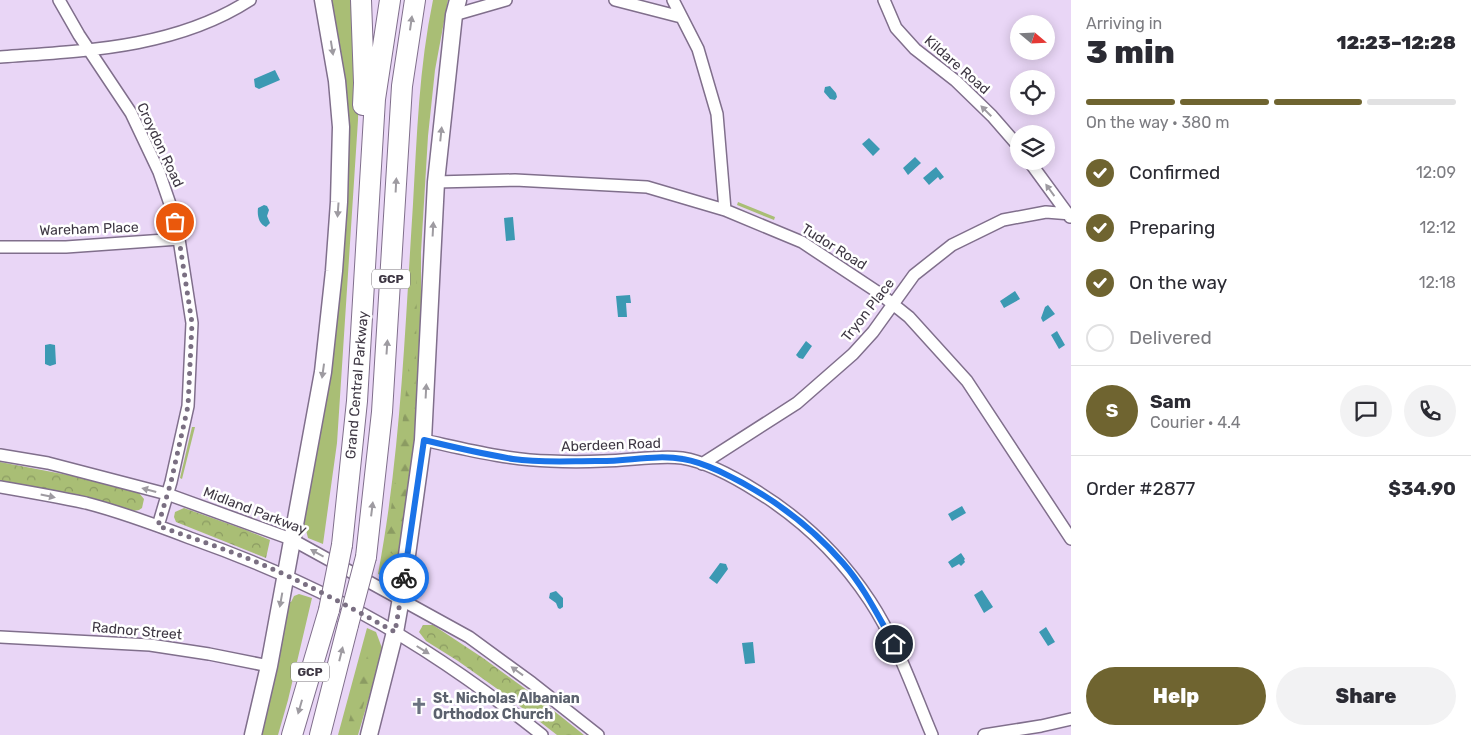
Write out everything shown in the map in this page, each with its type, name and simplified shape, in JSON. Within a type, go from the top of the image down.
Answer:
[{"type":"highway","points":[[361,0],[364,83],[361,138],[362,330]]},
{"type":"highway","name":"Grand Central Parkway","points":[[292,735],[329,610],[342,545],[357,401],[375,99],[386,13],[390,0]]},
{"type":"highway","name":"Grand Central Parkway","points":[[320,735],[366,558],[382,412],[402,86],[415,0]]},
{"type":"main road","points":[[253,735],[269,666],[323,372],[334,271],[339,202],[340,118],[337,81],[323,0]]},
{"type":"main road","points":[[369,735],[395,632],[424,440],[436,182],[456,7]]},
{"type":"street","name":"Croydon Road","points":[[59,0],[88,50],[131,113],[158,172],[170,204],[179,239],[192,323],[188,406],[158,526]]},
{"type":"street","points":[[0,57],[88,50],[142,42],[190,29],[250,0]]},
{"type":"street","points":[[456,7],[506,0]]},
{"type":"street","points":[[615,0],[682,17]]},
{"type":"street","points":[[673,0],[698,49],[717,114],[725,210]]},
{"type":"street","name":"Kildare Road","points":[[884,0],[896,28],[915,49],[956,81],[1010,137]]},
{"type":"street","points":[[1036,170],[1070,215]]},
{"type":"street","name":"Tudor Road","points":[[436,182],[515,180],[647,187],[725,210],[802,242],[878,293],[909,317],[967,381],[1071,539]]},
{"type":"street","name":"Tryon Place","points":[[702,464],[797,404],[853,354],[873,332],[914,275],[952,245],[1003,220],[1046,212],[1070,215]]},
{"type":"street","name":"Wareham Place","points":[[0,247],[66,246],[179,239]]},
{"type":"street","name":"Aberdeen Road","points":[[424,440],[514,459],[603,462],[660,457],[683,458],[741,481],[782,507],[844,564],[871,602],[894,644],[932,735]]},
{"type":"street","name":"Midland Parkway","points":[[0,455],[48,463],[167,494],[291,538],[469,637],[598,734]]},
{"type":"street","points":[[0,487],[88,504],[158,526],[285,575],[341,602],[395,632],[449,666],[542,735]]},
{"type":"street","name":"Radnor Street","points":[[0,637],[150,646],[209,654],[269,666]]},
{"type":"street","points":[[984,735],[1071,719]]},
{"type":"green space","points":[[331,0],[356,0],[359,78],[358,120],[337,443],[323,544],[308,538],[306,530],[300,527],[346,180],[348,110]]},
{"type":"green space","points":[[433,0],[448,0],[435,70],[428,136],[421,252],[421,334],[417,423],[398,571],[391,577],[386,577],[378,574],[386,528],[397,436],[419,101],[428,25]]},
{"type":"green space","points":[[738,202],[775,217],[774,220],[737,205]]},
{"type":"green space","points":[[417,279],[415,423],[400,550],[396,556],[384,549],[400,448]]},
{"type":"green space","points":[[192,427],[195,427],[182,479],[180,478]]},
{"type":"green space","points":[[0,462],[73,476],[139,493],[144,499],[142,508],[133,511],[80,496],[0,481]]},
{"type":"green space","points":[[184,508],[270,540],[266,558],[176,522],[175,512]]},
{"type":"green space","points":[[299,594],[312,598],[288,700],[278,735],[261,735],[278,663],[287,602],[291,602],[294,596]]},
{"type":"green space","points":[[423,625],[433,625],[483,658],[538,698],[584,735],[557,735],[503,693],[426,641],[419,632]]},
{"type":"green space","points":[[367,628],[376,632],[382,648],[373,684],[358,735],[338,735]]},
{"type":"green space","points":[[376,647],[376,660],[355,735],[345,735],[368,653]]},
{"type":"water","points":[[275,70],[280,80],[259,89],[255,87],[254,79]]},
{"type":"water","points":[[830,86],[836,93],[837,97],[835,100],[830,99],[824,92],[825,87]]},
{"type":"water","points":[[869,138],[880,149],[873,156],[862,144]]},
{"type":"water","points":[[915,157],[921,163],[908,175],[903,168]]},
{"type":"water","points":[[936,167],[944,177],[940,180],[938,177],[929,185],[923,178]]},
{"type":"water","points":[[264,205],[269,210],[267,216],[270,223],[266,227],[260,222],[258,214],[258,208]]},
{"type":"water","points":[[513,217],[515,240],[506,241],[504,218]]},
{"type":"water","points":[[1015,291],[1020,299],[1004,308],[1000,301]]},
{"type":"water","points":[[630,295],[631,303],[626,303],[627,317],[618,317],[616,296]]},
{"type":"water","points":[[1048,305],[1055,314],[1043,322],[1041,318],[1045,307]]},
{"type":"water","points":[[1057,331],[1065,345],[1059,349],[1051,335]]},
{"type":"water","points":[[806,341],[812,346],[803,359],[799,358],[796,355]]},
{"type":"water","points":[[45,345],[55,345],[56,364],[50,366],[45,364]]},
{"type":"water","points":[[962,506],[966,513],[952,521],[948,514]]},
{"type":"water","points":[[961,553],[965,562],[961,566],[959,564],[952,568],[948,562]]},
{"type":"water","points":[[720,563],[726,564],[728,569],[717,584],[709,578]]},
{"type":"water","points":[[982,590],[993,607],[984,613],[974,595]]},
{"type":"water","points":[[556,591],[563,598],[563,607],[560,609],[549,598],[550,593]]},
{"type":"water","points":[[1046,627],[1055,642],[1048,646],[1039,632]]},
{"type":"water","points":[[753,642],[755,663],[745,664],[742,643]]},
{"type":"way so far","points":[[175,222],[192,323],[188,406],[171,482],[158,526],[285,575],[341,602],[395,632],[404,578]]},
{"type":"place","name":"St. Nicholas Albanian Orthodox Church","points":[[419,706]]},
{"type":"route","points":[[404,578],[424,440],[514,459],[603,462],[660,457],[683,458],[741,481],[782,507],[813,534],[844,564],[871,602],[894,644]]}]
